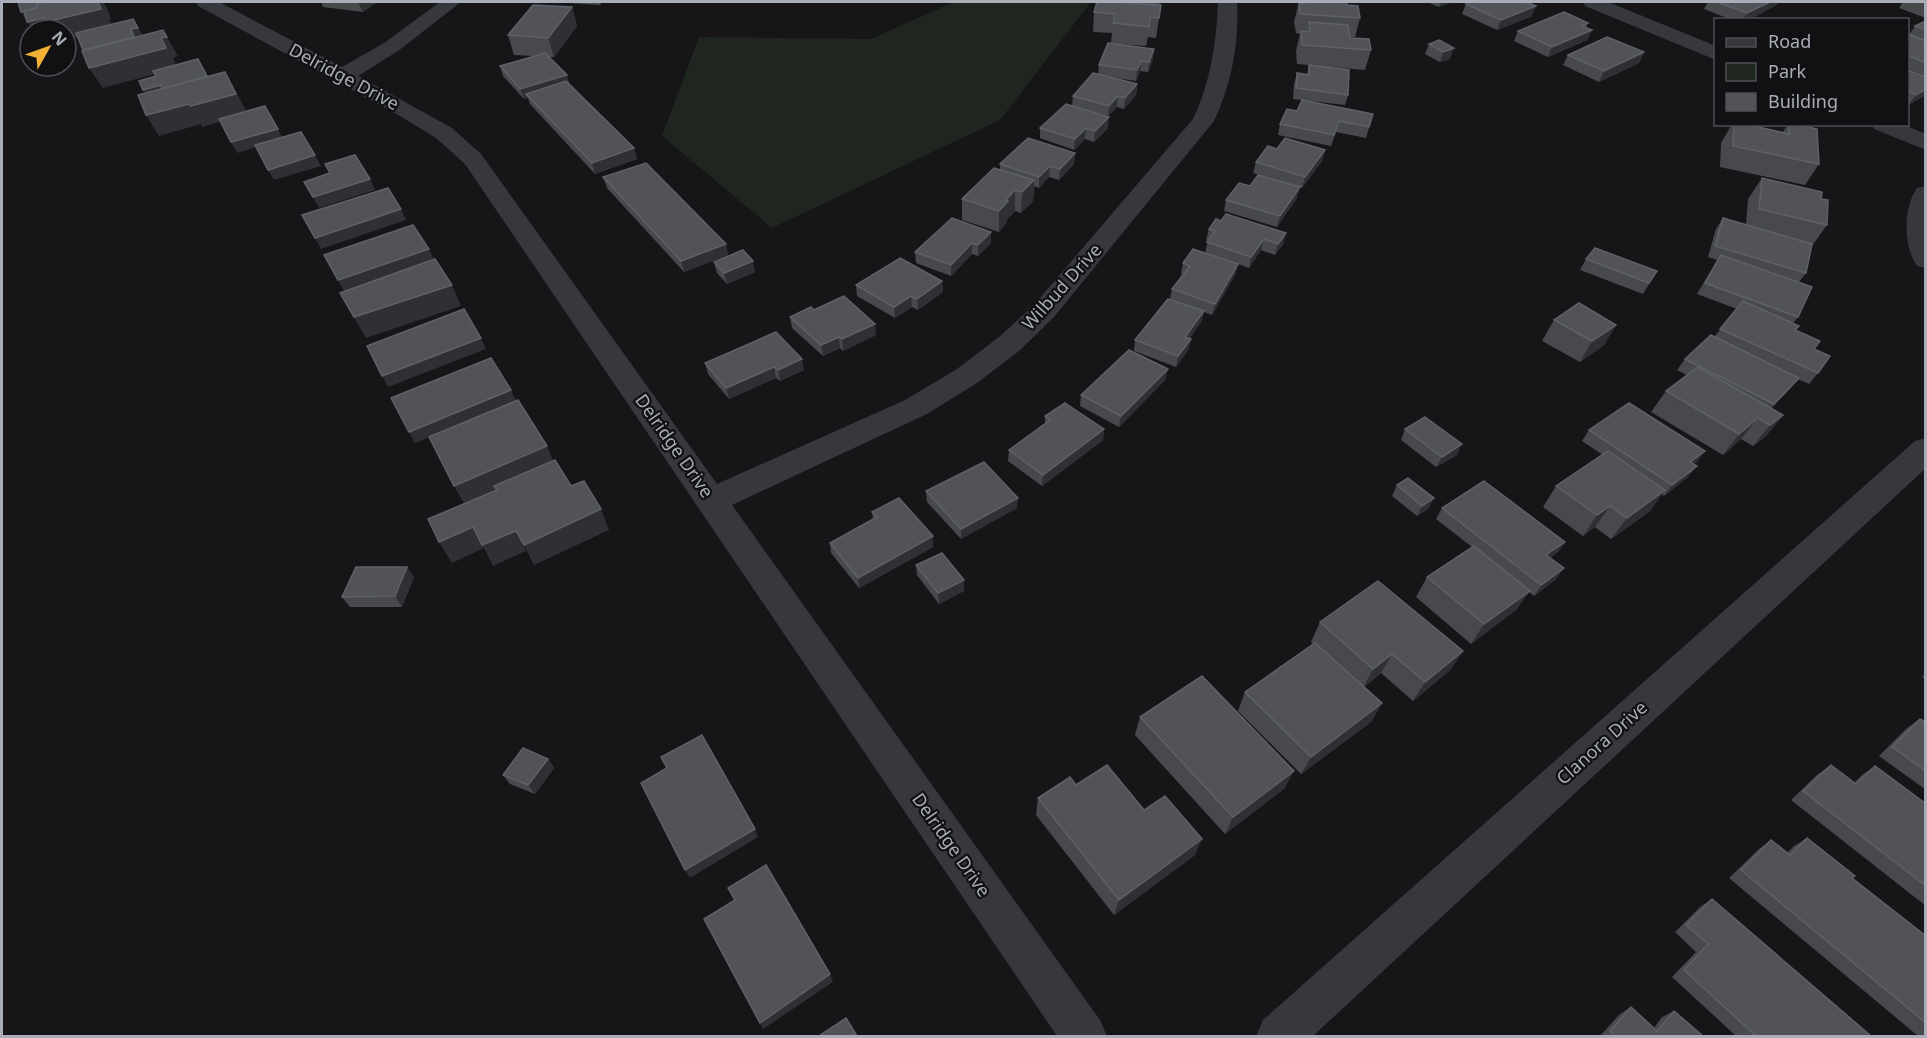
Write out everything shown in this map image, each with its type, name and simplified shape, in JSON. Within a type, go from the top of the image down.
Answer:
[{"type":"street","name":"Delridge Drive","points":[[205,2],[444,133],[473,159],[1084,1036]]},
{"type":"street","points":[[343,76],[391,47],[452,2]]},
{"type":"street","name":"Wilbud Drive","points":[[712,500],[916,406],[975,370],[1009,344],[1044,311],[1203,120],[1219,90],[1225,59],[1228,2]]},
{"type":"street","points":[[1592,2],[1714,53]]},
{"type":"street","points":[[1887,126],[1926,143]]},
{"type":"street","points":[[1926,193],[1919,214],[1922,252],[1926,260]]},
{"type":"street","name":"Clanora Drive","points":[[1279,1036],[1926,449]]},
{"type":"green space","points":[[954,2],[1091,2],[1000,120],[772,228],[662,136],[699,37],[871,39]]},
{"type":"building","points":[[18,2],[48,2],[37,4],[37,8],[21,12]]},
{"type":"building","points":[[98,2],[101,9],[62,18],[26,18],[24,11],[37,8],[37,4]]},
{"type":"building","points":[[1097,2],[1161,5],[1159,18],[1150,17],[1149,27],[1113,23],[1115,14],[1094,12]]},
{"type":"building","points":[[1115,2],[1154,2],[1154,5]]},
{"type":"building","points":[[1346,2],[1347,5],[1358,6],[1360,18],[1300,14],[1299,3]]},
{"type":"building","points":[[1471,2],[1527,2],[1536,6],[1501,20],[1466,4]]},
{"type":"building","points":[[1717,2],[1770,2],[1747,13]]},
{"type":"building","points":[[533,5],[572,7],[548,38],[508,35]]},
{"type":"building","points":[[1564,12],[1588,23],[1582,26],[1592,30],[1552,47],[1518,31]]},
{"type":"building","points":[[133,19],[138,28],[131,29],[134,37],[83,50],[78,33]]},
{"type":"building","points":[[1926,21],[1926,30],[1915,26]]},
{"type":"building","points":[[1309,22],[1348,25],[1350,38],[1369,39],[1371,50],[1302,45],[1301,31],[1310,32]]},
{"type":"building","points":[[163,30],[167,37],[161,38],[166,48],[89,68],[82,51]]},
{"type":"building","points":[[1909,34],[1926,41],[1926,63],[1909,55]]},
{"type":"building","points":[[1607,37],[1644,52],[1604,71],[1568,55]]},
{"type":"building","points":[[1439,40],[1454,48],[1443,52],[1429,44]]},
{"type":"building","points":[[1108,43],[1154,49],[1149,62],[1141,61],[1137,70],[1099,65]]},
{"type":"building","points":[[545,53],[567,75],[520,89],[500,66]]},
{"type":"building","points":[[198,59],[207,76],[162,89],[161,85],[143,90],[139,81],[156,76],[153,71]]},
{"type":"building","points":[[1309,65],[1349,70],[1348,95],[1296,88],[1297,73],[1309,75]]},
{"type":"building","points":[[1909,70],[1926,77],[1926,89],[1916,95],[1909,92]]},
{"type":"building","points":[[225,72],[236,94],[146,115],[138,95]]},
{"type":"building","points":[[1093,73],[1137,84],[1125,98],[1118,96],[1109,106],[1073,96]]},
{"type":"building","points":[[566,81],[634,148],[592,163],[526,94]]},
{"type":"building","points":[[1302,100],[1373,114],[1369,127],[1339,121],[1334,135],[1280,124],[1287,109],[1297,111]]},
{"type":"building","points":[[1066,104],[1109,117],[1095,131],[1086,128],[1075,139],[1040,128]]},
{"type":"building","points":[[265,106],[278,129],[231,142],[219,119]]},
{"type":"building","points":[[1734,126],[1755,126],[1789,134],[1789,126],[1804,126],[1817,129],[1819,164],[1733,146]]},
{"type":"building","points":[[301,132],[315,155],[268,170],[255,145]]},
{"type":"building","points":[[1028,138],[1075,153],[1060,169],[1050,166],[1039,177],[1000,164]]},
{"type":"building","points":[[1285,138],[1325,150],[1305,177],[1256,162],[1268,146],[1277,149]]},
{"type":"building","points":[[355,155],[370,179],[313,197],[304,182],[330,173],[325,164]]},
{"type":"building","points":[[646,163],[726,244],[681,261],[603,177]]},
{"type":"building","points":[[994,168],[1034,180],[1022,192],[1015,190],[999,211],[962,199]]},
{"type":"building","points":[[1258,175],[1300,187],[1280,216],[1226,200],[1239,183],[1250,186]]},
{"type":"building","points":[[1762,178],[1822,192],[1821,199],[1828,200],[1827,225],[1759,209]]},
{"type":"building","points":[[388,188],[401,209],[315,238],[302,215]]},
{"type":"building","points":[[1226,214],[1286,233],[1278,244],[1264,239],[1251,257],[1207,242],[1215,231],[1209,229],[1216,219],[1221,221]]},
{"type":"building","points":[[952,218],[991,232],[978,245],[972,243],[951,265],[915,252]]},
{"type":"building","points":[[1723,218],[1812,244],[1806,273],[1715,246]]},
{"type":"building","points":[[413,225],[429,249],[338,280],[324,255]]},
{"type":"building","points":[[1595,248],[1657,271],[1649,283],[1586,259]]},
{"type":"building","points":[[1193,249],[1238,264],[1215,304],[1172,289],[1190,266],[1183,263]]},
{"type":"building","points":[[743,250],[753,261],[724,273],[714,262]]},
{"type":"building","points":[[1721,255],[1812,287],[1798,317],[1705,283]]},
{"type":"building","points":[[900,258],[942,281],[917,299],[911,296],[894,307],[856,285]]},
{"type":"building","points":[[435,259],[452,285],[354,317],[340,293]]},
{"type":"building","points":[[844,296],[875,324],[842,339],[839,337],[821,345],[790,317],[811,307],[814,310]]},
{"type":"building","points":[[1168,299],[1204,311],[1185,337],[1191,339],[1178,356],[1135,340]]},
{"type":"building","points":[[1743,301],[1799,326],[1795,330],[1820,341],[1814,349],[1830,356],[1818,373],[1720,329]]},
{"type":"building","points":[[1579,303],[1616,325],[1592,341],[1554,320]]},
{"type":"building","points":[[464,309],[481,338],[382,376],[367,346]]},
{"type":"building","points":[[776,332],[802,359],[778,370],[774,367],[726,388],[705,363]]},
{"type":"building","points":[[1711,335],[1799,378],[1774,404],[1685,359]]},
{"type":"building","points":[[1129,350],[1168,369],[1121,416],[1081,395]]},
{"type":"building","points":[[491,358],[511,390],[409,432],[391,398]]},
{"type":"building","points":[[1698,367],[1783,415],[1770,425],[1758,418],[1739,434],[1666,391]]},
{"type":"building","points":[[518,400],[547,446],[454,486],[429,437]]},
{"type":"building","points":[[1065,403],[1104,429],[1043,475],[1009,450],[1050,420],[1045,416]]},
{"type":"building","points":[[1629,403],[1705,451],[1690,462],[1697,466],[1672,485],[1589,430]]},
{"type":"building","points":[[1425,417],[1462,444],[1442,457],[1405,429]]},
{"type":"building","points":[[1608,451],[1665,490],[1627,518],[1610,506],[1597,515],[1556,486]]},
{"type":"building","points":[[555,460],[571,486],[584,481],[601,509],[524,545],[516,531],[482,545],[473,527],[439,542],[428,519],[497,490],[494,486]]},
{"type":"building","points":[[984,462],[1018,498],[961,529],[926,491]]},
{"type":"building","points":[[1408,478],[1434,498],[1422,506],[1397,485]]},
{"type":"building","points":[[1484,481],[1565,542],[1546,555],[1564,568],[1541,585],[1442,508]]},
{"type":"building","points":[[899,498],[933,536],[858,578],[830,543],[877,517],[872,512]]},
{"type":"building","points":[[1474,546],[1530,591],[1484,624],[1427,577]]},
{"type":"building","points":[[942,553],[964,580],[938,593],[916,565]]},
{"type":"building","points":[[356,567],[407,567],[395,596],[342,597]]},
{"type":"building","points":[[1378,581],[1463,651],[1425,682],[1392,654],[1373,669],[1320,622]]},
{"type":"building","points":[[1315,643],[1382,703],[1311,757],[1245,692]]},
{"type":"building","points":[[1202,676],[1294,771],[1233,817],[1140,717]]},
{"type":"building","points":[[1920,719],[1926,722],[1926,771],[1892,747]]},
{"type":"building","points":[[702,735],[755,829],[685,870],[641,783],[667,768],[661,757]]},
{"type":"building","points":[[523,748],[548,759],[528,785],[503,775]]},
{"type":"building","points":[[1107,765],[1144,810],[1165,796],[1202,839],[1119,900],[1038,798],[1070,777],[1076,785]]},
{"type":"building","points":[[1831,765],[1856,784],[1875,766],[1926,804],[1926,886],[1803,791]]},
{"type":"building","points":[[1807,838],[1855,876],[1852,878],[1926,936],[1926,1023],[1741,870],[1771,840],[1790,855]]},
{"type":"building","points":[[766,865],[830,974],[760,1023],[704,919],[735,900],[728,888]]},
{"type":"building","points":[[1712,899],[1871,1036],[1756,1036],[1684,970],[1708,944],[1686,925]]},
{"type":"building","points":[[1631,1007],[1657,1031],[1674,1011],[1703,1036],[1615,1036],[1610,1031]]},
{"type":"building","points":[[846,1018],[857,1036],[819,1036]]}]
